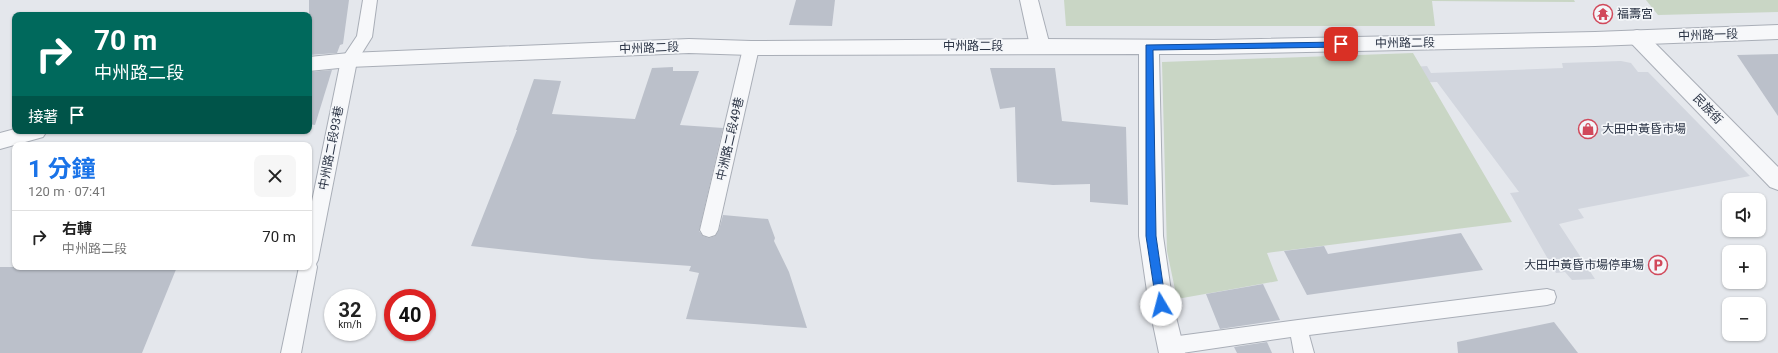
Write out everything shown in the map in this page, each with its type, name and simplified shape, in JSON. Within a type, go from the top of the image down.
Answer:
[{"type":"street","points":[[1029,0],[1040,46]]},
{"type":"street","name":"中州路一段","points":[[1637,37],[1778,32]]},
{"type":"street","name":"中州路二段","points":[[312,64],[348,60],[688,46],[751,48],[1040,46],[1214,47],[1637,37]]},
{"type":"street","name":"民族街","points":[[1637,37],[1778,181]]},
{"type":"street","points":[[1149,47],[1151,236],[1161,305],[1172,349]]},
{"type":"street","points":[[0,141],[25,134]]},
{"type":"lane","points":[[348,60],[364,37],[370,0]]},
{"type":"lane","name":"中洲路二段49巷","points":[[708,230],[751,48]]},
{"type":"lane","name":"中州路二段93巷","points":[[312,245],[348,60]]},
{"type":"lane","points":[[290,353],[307,270]]},
{"type":"lane","points":[[1172,349],[1298,328],[1546,297]]},
{"type":"lane","points":[[1298,328],[1304,353]]},
{"type":"shaded area","name":"大田中黃昏市場","points":[[1621,61],[1631,63],[1638,72],[1648,72],[1750,176],[1578,209],[1584,218],[1559,224],[1595,279],[1572,280],[1565,272],[1556,273],[1510,193],[1519,192],[1437,82],[1407,83],[1398,68],[1427,66],[1431,73],[1563,68],[1562,63]]},
{"type":"green space","points":[[1064,0],[1574,0],[1575,2],[1432,1],[1435,26],[1066,26]]},
{"type":"green space","points":[[1646,0],[1778,0],[1778,12],[1658,15]]},
{"type":"green space","points":[[1413,53],[1512,222],[1267,253],[1278,281],[1177,299],[1167,251],[1162,62]]},
{"type":"building","points":[[309,0],[349,0],[343,44],[340,45],[337,53],[312,55],[312,12],[309,12]]},
{"type":"building","points":[[796,0],[835,0],[832,26],[789,25]]},
{"type":"building","points":[[1778,54],[1778,116],[1737,55]]},
{"type":"building","points":[[673,67],[673,71],[699,71],[680,125],[723,128],[699,231],[703,236],[709,238],[715,236],[719,230],[723,215],[768,219],[775,238],[774,241],[789,272],[807,328],[686,319],[699,273],[689,271],[691,266],[592,259],[471,246],[517,130],[534,79],[561,81],[552,114],[635,119],[652,68]]},
{"type":"building","points":[[990,68],[1055,68],[1062,121],[1126,127],[1128,205],[1090,202],[1090,184],[1053,185],[1017,182],[1015,107],[1000,109]]},
{"type":"building","points":[[332,70],[315,125],[312,124],[312,72]]},
{"type":"building","points":[[1461,233],[1483,270],[1307,295],[1284,251],[1324,246],[1328,254]]},
{"type":"building","points":[[0,267],[12,267],[12,270],[176,270],[142,353],[0,353]]},
{"type":"building","points":[[1263,284],[1280,320],[1220,329],[1206,294]]},
{"type":"building","points":[[1554,322],[1578,353],[1458,353],[1457,342]]},
{"type":"building","points":[[1267,342],[1272,353],[1237,353],[1234,347]]},
{"type":"place","name":"福壽宮","points":[[1603,14]]},
{"type":"place","name":"大田中黃昏市場","points":[[1588,129]]},
{"type":"place","name":"大田中黃昏市場停車場","points":[[1658,265]]},
{"type":"route","points":[[1161,305],[1151,236],[1149,47],[1341,44]]}]
